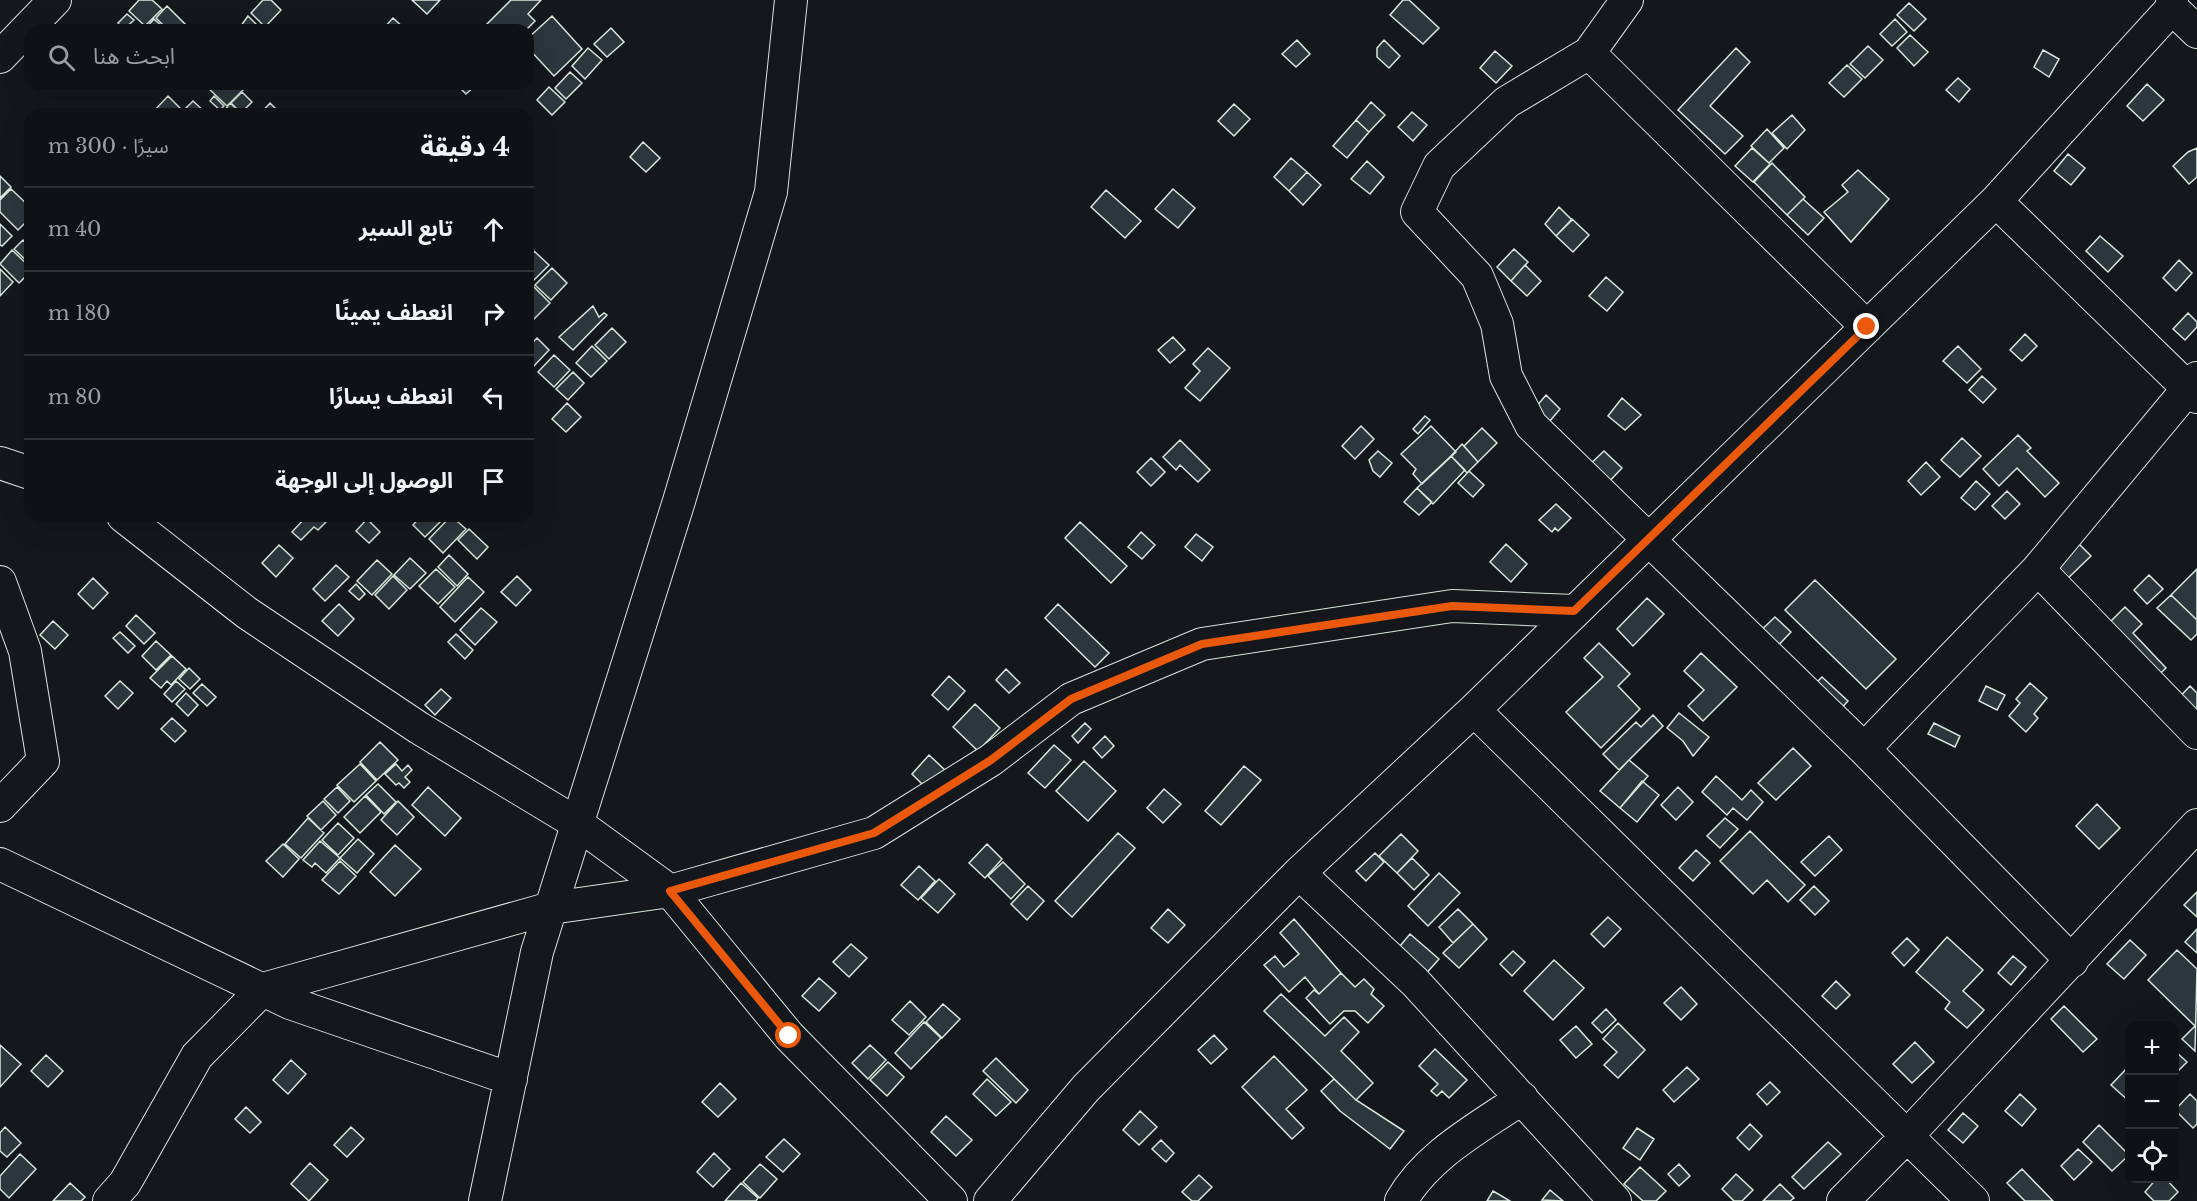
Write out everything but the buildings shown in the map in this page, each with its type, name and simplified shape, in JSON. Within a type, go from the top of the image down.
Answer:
[{"type":"street","points":[[32,24],[55,0]]},
{"type":"street","points":[[485,1201],[537,952],[680,501],[771,192],[791,0]]},
{"type":"street","points":[[1627,0],[1589,53],[1507,102],[1439,166],[1417,212],[1477,276],[1497,324],[1506,376],[1531,425],[1864,749],[2072,960]]},
{"type":"street","points":[[990,1201],[1086,1088],[1299,873],[1474,710],[1996,201],[2172,4],[2197,32]]},
{"type":"street","points":[[0,57],[24,32]]},
{"type":"street","points":[[1589,53],[1867,327]]},
{"type":"street","points":[[1864,749],[2038,569],[2194,387],[1996,201]]},
{"type":"street","points":[[0,463],[24,471]]},
{"type":"street","points":[[131,522],[266,626],[419,728],[578,824],[670,891],[789,1036],[951,1201]]},
{"type":"street","points":[[2038,569],[2197,733]]},
{"type":"street","points":[[0,582],[25,651],[43,761],[0,806]]},
{"type":"street","points":[[109,1201],[125,1183],[197,1056],[263,989],[551,908],[670,891],[874,833],[991,760],[1071,699],[1202,644],[1452,606],[1574,611]]},
{"type":"street","points":[[1474,710],[1973,1201]]},
{"type":"street","points":[[1843,1201],[1907,1136],[2197,825]]},
{"type":"street","points":[[0,864],[290,1003],[511,1079]]},
{"type":"street","points":[[1299,873],[1415,982],[1615,1201]]},
{"type":"street","points":[[1401,1201],[1413,1180],[1431,1162],[1522,1098]]},
{"type":"route","points":[[789,1036],[670,891],[874,833],[991,760],[1071,699],[1202,644],[1452,606],[1574,611],[1867,327]]}]
